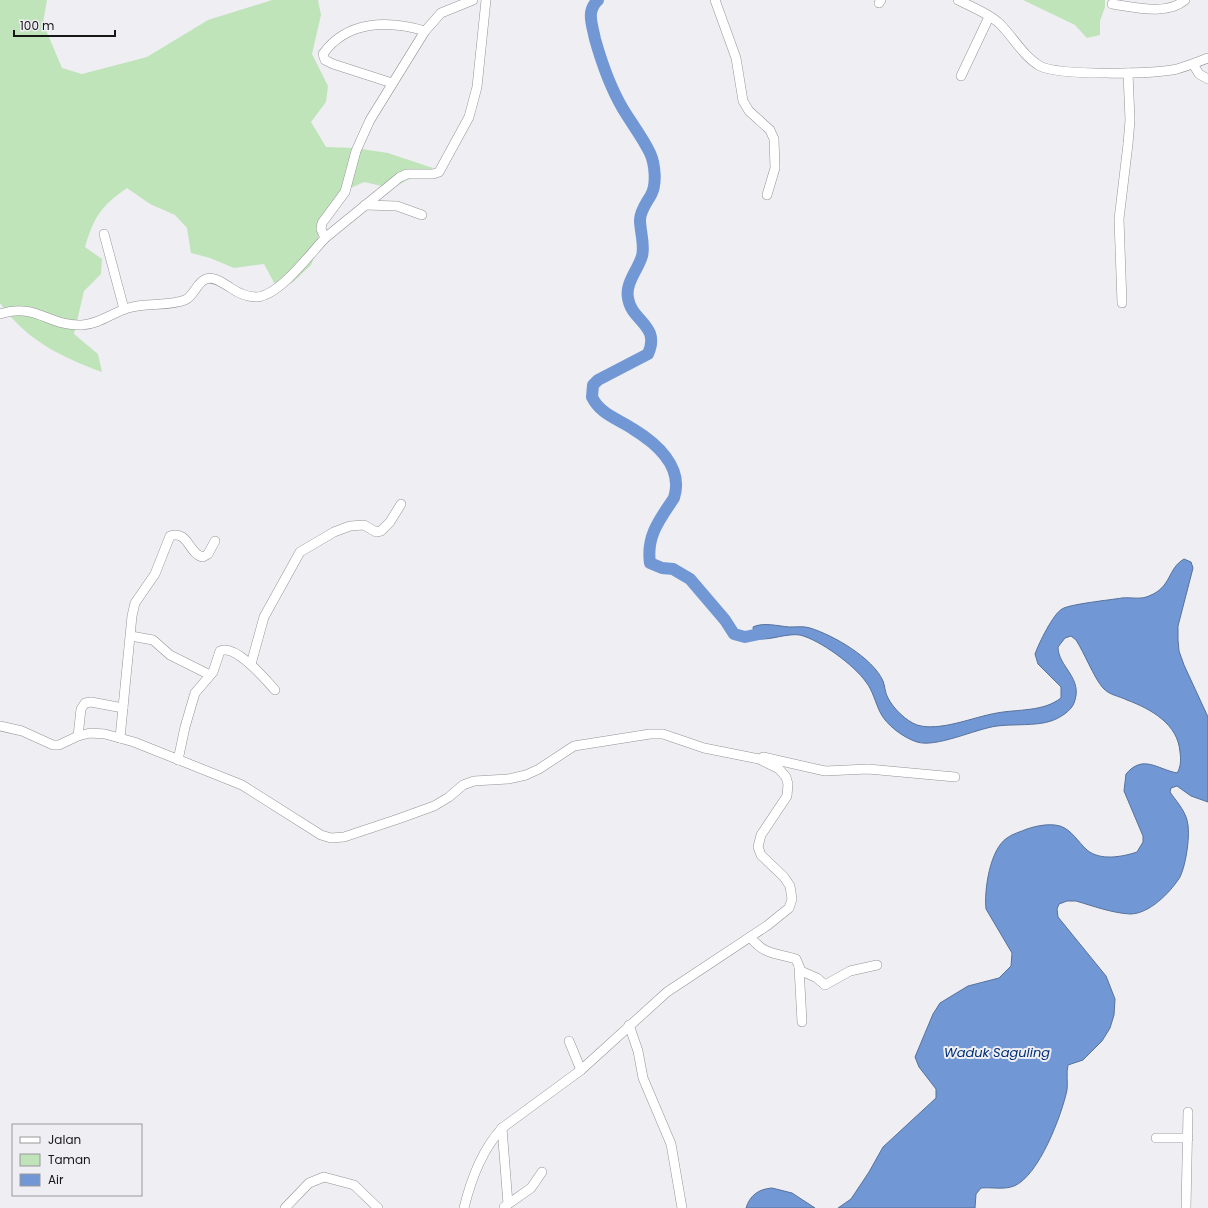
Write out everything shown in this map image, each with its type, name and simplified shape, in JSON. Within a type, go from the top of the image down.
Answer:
[{"type":"street","points":[[324,238],[321,229],[322,223],[345,192],[356,151],[370,120],[392,83],[425,31],[436,17],[446,10],[473,0]]},
{"type":"street","points":[[0,314],[15,310],[25,310],[60,322],[82,325],[96,323],[124,309],[185,300],[199,284],[208,279],[217,280],[243,294],[256,297],[264,295],[275,288],[296,270],[324,238],[400,177],[407,174],[435,174],[440,171],[469,117],[475,100],[486,0]]},
{"type":"street","points":[[715,0],[736,58],[743,100],[749,111],[770,130],[774,139],[775,168],[767,195]]},
{"type":"street","points":[[958,0],[1000,24],[1032,59],[1045,68],[1071,71],[1128,73],[1165,71],[1208,58]]},
{"type":"street","points":[[1112,4],[1163,9],[1177,6],[1185,0]]},
{"type":"street","points":[[961,76],[989,17]]},
{"type":"street","points":[[392,83],[333,64],[325,60],[323,54],[341,36],[369,25],[395,24],[425,31]]},
{"type":"street","points":[[1192,64],[1199,74],[1208,80]]},
{"type":"street","points":[[1122,303],[1119,218],[1129,138],[1128,73]]},
{"type":"street","points":[[365,205],[397,206],[422,215]]},
{"type":"street","points":[[104,234],[124,309]]},
{"type":"street","points":[[250,664],[264,617],[300,552],[309,545],[346,528],[362,525],[376,532],[381,531],[390,522],[401,504]]},
{"type":"street","points":[[120,738],[136,603],[155,574],[169,537],[174,535],[184,537],[195,552],[203,557],[208,554],[215,541]]},
{"type":"street","points":[[131,636],[153,640],[170,656],[210,675]]},
{"type":"street","points":[[178,760],[196,690],[215,668],[219,652],[222,650],[232,652],[250,664],[275,690]]},
{"type":"street","points":[[78,736],[80,712],[82,705],[85,703],[90,702],[123,708]]},
{"type":"street","points":[[2,725],[22,731],[53,745],[60,745],[78,736],[90,733],[120,738],[242,785],[321,835],[336,839],[355,834],[434,806],[449,797],[464,785],[474,781],[508,779],[526,775],[539,769],[570,747],[579,744],[659,733],[704,748],[769,758],[825,771],[868,768],[955,777]]},
{"type":"street","points":[[464,1208],[476,1171],[492,1140],[502,1128],[581,1070],[667,992],[750,937],[786,911],[792,904],[793,896],[788,881],[764,858],[758,847],[761,835],[785,801],[788,791],[788,781],[779,769],[750,756]]},
{"type":"street","points":[[750,937],[759,948],[770,953],[796,959],[802,972],[817,978],[826,985],[850,971],[877,965]]},
{"type":"street","points":[[799,967],[802,1022]]},
{"type":"street","points":[[629,1025],[638,1051],[643,1078],[671,1144],[682,1208]]},
{"type":"street","points":[[568,1040],[581,1070]]},
{"type":"street","points":[[1186,1208],[1188,1112]]},
{"type":"street","points":[[502,1128],[505,1206]]},
{"type":"street","points":[[1156,1138],[1188,1138]]},
{"type":"street","points":[[505,1206],[531,1188],[542,1172]]},
{"type":"street","points":[[285,1208],[309,1183],[324,1177],[354,1185],[378,1208]]},
{"type":"green space","points":[[0,0],[47,0],[43,23],[62,68],[82,74],[147,57],[208,20],[272,0],[318,0],[321,15],[312,54],[328,86],[326,102],[311,122],[326,147],[355,148],[388,153],[433,168],[391,188],[364,182],[342,192],[319,225],[317,249],[311,265],[293,282],[278,290],[264,264],[234,268],[210,258],[191,253],[187,228],[175,215],[150,204],[127,188],[118,194],[105,207],[95,220],[85,247],[102,259],[101,274],[84,291],[74,334],[98,354],[102,372],[72,360],[45,346],[21,327],[0,303]]},
{"type":"green space","points":[[1023,0],[1105,0],[1105,7],[1100,21],[1100,35],[1087,38],[1075,25]]},
{"type":"water","name":"Waduk Saguling","points":[[1184,559],[1191,562],[1193,568],[1178,626],[1179,651],[1208,717],[1208,802],[1191,796],[1177,786],[1171,788],[1170,792],[1182,809],[1187,820],[1188,841],[1186,857],[1182,872],[1176,883],[1165,896],[1152,907],[1130,914],[1109,911],[1076,901],[1067,901],[1059,904],[1057,909],[1058,917],[1106,976],[1115,999],[1114,1015],[1110,1028],[1102,1041],[1083,1060],[1068,1065],[1067,1090],[1055,1128],[1040,1158],[1032,1170],[1023,1180],[1014,1186],[1002,1188],[981,1188],[976,1194],[975,1208],[838,1208],[851,1199],[883,1147],[936,1098],[936,1089],[919,1067],[915,1057],[933,1014],[940,1003],[968,986],[999,978],[1011,966],[1012,953],[986,909],[986,891],[989,870],[996,851],[1001,843],[1011,835],[1027,829],[1051,825],[1060,826],[1068,830],[1087,850],[1098,856],[1111,857],[1137,852],[1143,842],[1143,836],[1124,791],[1126,774],[1132,768],[1144,764],[1150,764],[1177,773],[1181,757],[1178,742],[1169,726],[1154,713],[1105,690],[1096,678],[1076,640],[1071,636],[1065,638],[1058,647],[1062,661],[1076,687],[1073,706],[1065,714],[1045,723],[997,726],[945,740],[925,743],[917,742],[907,737],[886,722],[870,689],[861,675],[836,654],[817,642],[800,635],[758,639],[754,636],[753,627],[775,625],[805,627],[819,631],[841,642],[862,656],[878,672],[883,681],[886,694],[896,710],[917,725],[936,727],[997,713],[1038,708],[1046,706],[1061,698],[1061,687],[1038,664],[1035,654],[1047,629],[1058,612],[1066,607],[1081,604],[1149,596],[1162,588],[1175,568]]},
{"type":"water","points":[[772,1188],[792,1193],[815,1208],[746,1208],[753,1196],[759,1191]]},
{"type":"waterway","points":[[598,0],[592,9],[591,23],[600,57],[618,101],[650,153],[654,168],[655,180],[651,195],[642,210],[640,217],[643,247],[642,256],[628,287],[630,306],[648,330],[651,336],[651,344],[648,354],[598,380],[593,385],[592,397],[595,403],[610,416],[651,441],[666,457],[675,476],[676,487],[674,498],[659,521],[652,536],[649,553],[650,563],[662,568],[673,569],[690,579],[725,620],[734,634],[745,637],[768,632]]}]
